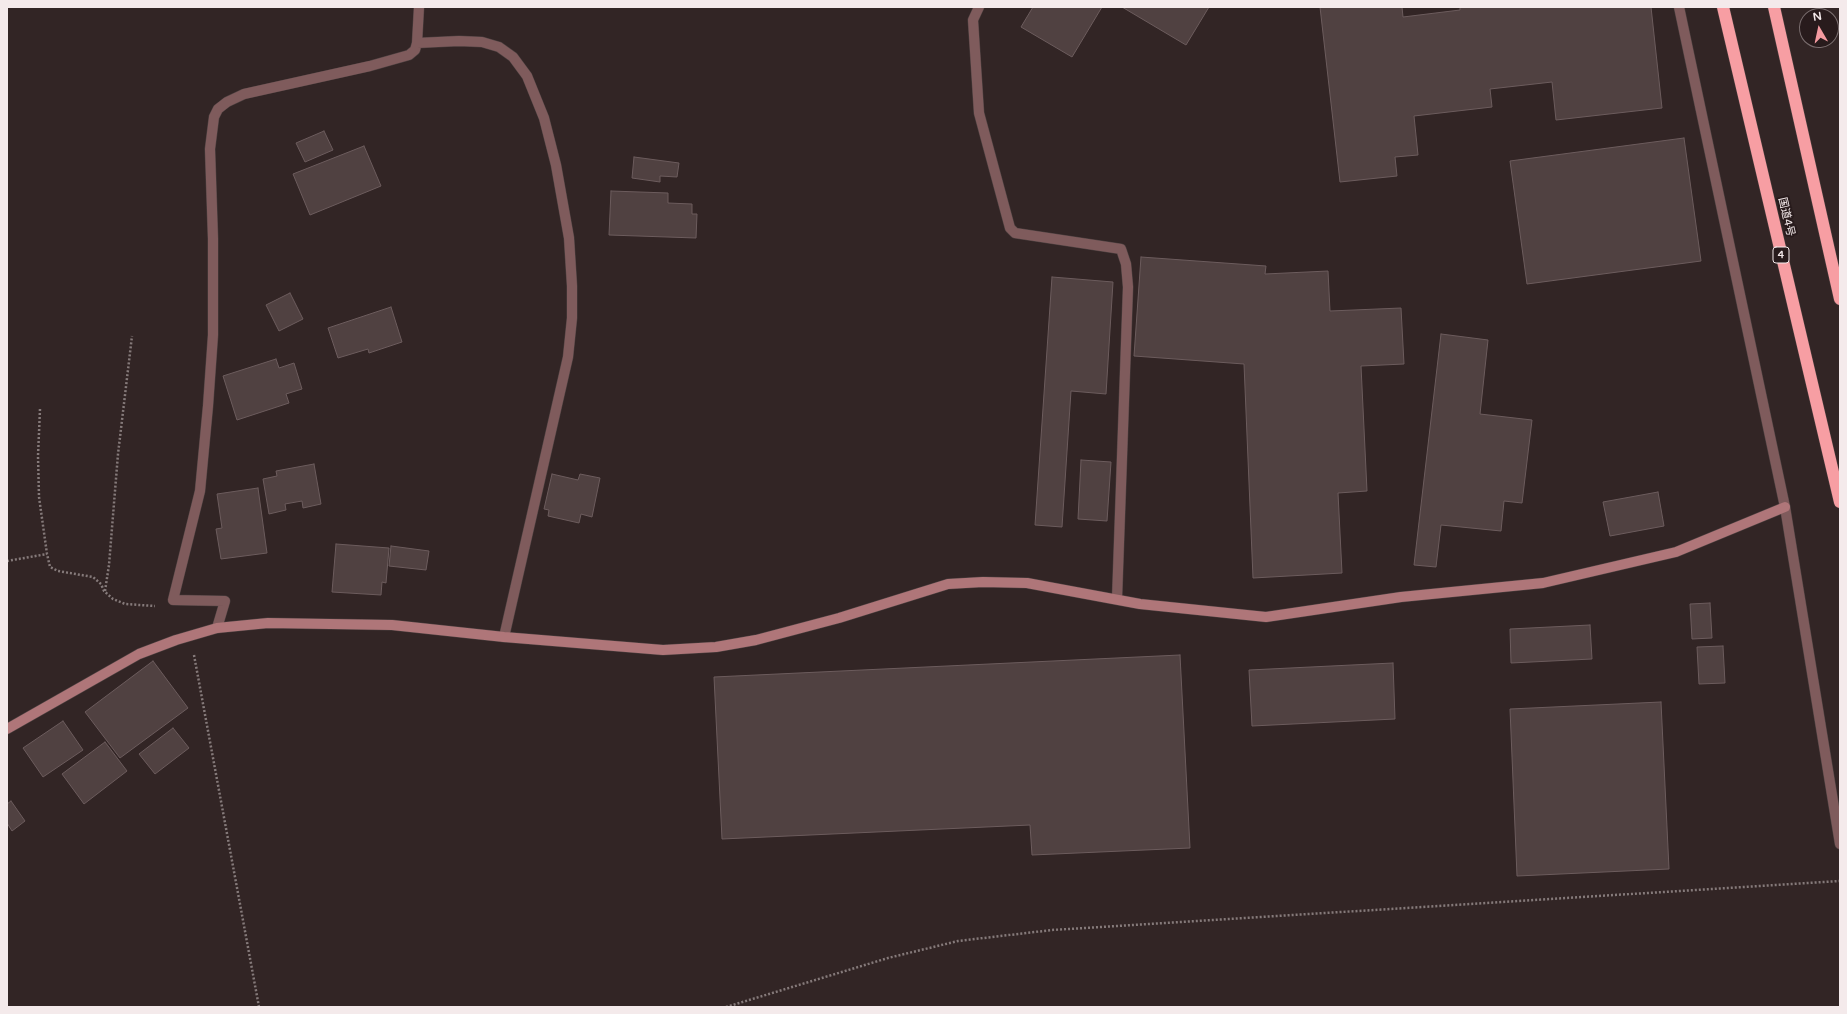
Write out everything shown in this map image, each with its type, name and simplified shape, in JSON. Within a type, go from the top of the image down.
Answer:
[{"type":"highway","name":"国道4号","points":[[1723,7],[1840,502]]},
{"type":"highway","points":[[1774,7],[1840,299]]},
{"type":"street","points":[[217,628],[225,601],[173,600],[200,491],[213,336],[213,239],[210,149],[214,117],[218,109],[227,102],[244,94],[370,66],[408,55],[415,50],[417,43],[419,7]]},
{"type":"street","points":[[979,7],[973,20],[979,113],[1010,228],[1015,233],[1121,249],[1126,264],[1128,287],[1117,599]]},
{"type":"street","points":[[1679,7],[1785,507],[1840,844]]},
{"type":"street","points":[[417,43],[459,41],[482,42],[499,47],[513,57],[527,76],[544,118],[556,165],[569,238],[572,318],[568,357],[504,637]]},
{"type":"street","points":[[7,729],[139,654],[190,635],[217,628],[268,623],[392,625],[504,637],[663,650],[716,647],[756,640],[839,618],[948,584],[969,582],[1027,583],[1140,604],[1266,617],[1401,597],[1543,583],[1676,552],[1785,507]]},
{"type":"path","points":[[104,591],[109,564],[118,454],[132,336]]},
{"type":"path","points":[[40,409],[38,456],[39,497],[46,554],[50,567],[58,571],[93,577],[112,599],[125,604],[167,607],[179,600]]},
{"type":"path","points":[[7,561],[46,554]]},
{"type":"path","points":[[190,635],[260,1007]]},
{"type":"path","points":[[726,1007],[888,958],[958,941],[1052,930],[1840,881]]},
{"type":"building","points":[[1033,7],[1102,7],[1072,57],[1021,27]]},
{"type":"building","points":[[1122,7],[1209,7],[1186,45]]},
{"type":"building","points":[[1320,7],[1402,7],[1403,17],[1460,10],[1460,7],[1651,7],[1662,108],[1556,120],[1552,82],[1490,89],[1492,107],[1414,116],[1418,155],[1395,157],[1397,176],[1340,182]]},
{"type":"building","points":[[324,131],[333,150],[305,162],[296,143]]},
{"type":"building","points":[[1684,138],[1701,261],[1527,284],[1510,161]]},
{"type":"building","points":[[364,146],[381,186],[310,215],[293,174]]},
{"type":"building","points":[[634,157],[679,163],[677,177],[660,176],[660,182],[632,178]]},
{"type":"building","points":[[611,191],[668,193],[668,203],[692,204],[692,214],[697,214],[696,238],[609,235]]},
{"type":"building","points":[[1141,257],[1266,266],[1265,274],[1328,271],[1330,311],[1401,308],[1404,364],[1361,366],[1367,491],[1338,493],[1342,573],[1253,578],[1244,364],[1134,356]]},
{"type":"building","points":[[1052,277],[1113,282],[1106,394],[1071,391],[1062,527],[1035,525]]},
{"type":"building","points":[[290,293],[303,319],[279,331],[266,305]]},
{"type":"building","points":[[391,307],[402,342],[369,353],[368,349],[338,358],[328,328]]},
{"type":"building","points":[[1441,334],[1488,340],[1480,414],[1532,420],[1522,503],[1504,501],[1501,531],[1441,525],[1436,567],[1414,565]]},
{"type":"building","points":[[276,359],[279,368],[294,363],[302,389],[286,394],[289,403],[237,420],[223,376]]},
{"type":"building","points":[[1081,460],[1111,462],[1107,521],[1078,519]]},
{"type":"building","points":[[314,464],[321,504],[303,508],[302,501],[285,504],[286,510],[269,514],[263,479],[277,476],[276,471]]},
{"type":"building","points":[[552,474],[578,480],[580,474],[600,478],[592,517],[581,514],[579,523],[548,516],[549,510],[544,509]]},
{"type":"building","points":[[258,488],[267,553],[221,559],[216,529],[222,528],[217,494]]},
{"type":"building","points":[[1658,492],[1664,526],[1610,536],[1603,502]]},
{"type":"building","points":[[336,544],[389,548],[386,583],[382,582],[381,595],[332,592]]},
{"type":"building","points":[[391,546],[429,551],[426,570],[389,566]]},
{"type":"building","points":[[1710,603],[1712,638],[1692,639],[1690,604]]},
{"type":"building","points":[[1590,625],[1592,659],[1511,663],[1510,629]]},
{"type":"building","points":[[1723,646],[1725,683],[1699,684],[1697,647]]},
{"type":"building","points":[[1180,655],[1190,848],[1032,855],[1030,825],[722,839],[714,677]]},
{"type":"building","points":[[153,661],[188,708],[120,758],[85,712]]},
{"type":"building","points":[[1393,663],[1395,719],[1252,726],[1249,670]]},
{"type":"building","points":[[1661,702],[1669,869],[1517,876],[1510,709]]},
{"type":"building","points":[[63,721],[83,750],[43,777],[23,748]]},
{"type":"building","points":[[173,728],[189,748],[155,774],[139,754]]},
{"type":"building","points":[[105,742],[127,771],[84,804],[62,774]]},
{"type":"building","points":[[11,801],[25,821],[12,831],[7,823],[7,804]]}]
